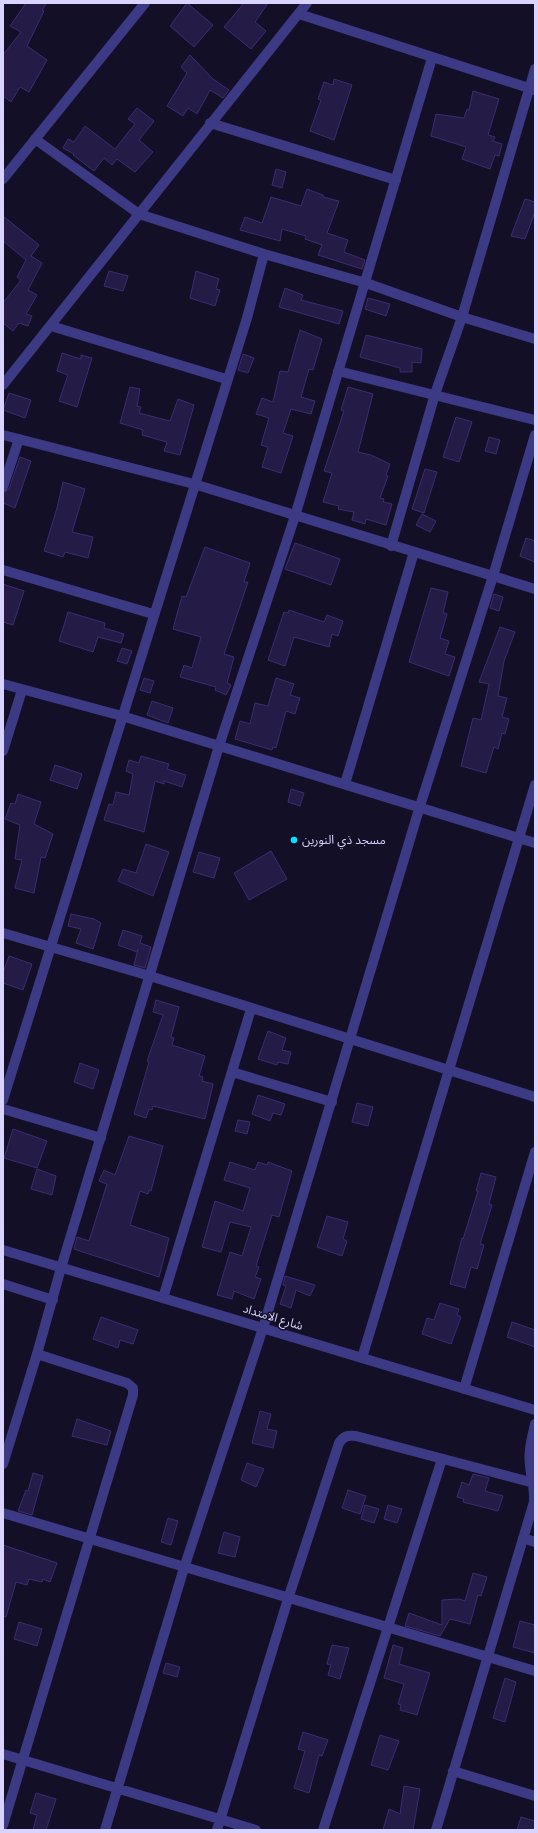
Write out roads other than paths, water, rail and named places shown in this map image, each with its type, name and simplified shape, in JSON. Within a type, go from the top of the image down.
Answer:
[{"type":"street","points":[[3,179],[145,3]]},
{"type":"street","points":[[3,385],[307,3]]},
{"type":"street","points":[[299,14],[532,89]]},
{"type":"street","points":[[3,1464],[219,746],[295,516],[366,283],[432,58]]},
{"type":"street","points":[[391,546],[436,394],[462,317],[532,89],[535,70]]},
{"type":"street","points":[[210,123],[396,180]]},
{"type":"street","points":[[35,139],[139,214],[264,254],[366,283],[462,317],[535,339]]},
{"type":"street","points":[[3,1100],[226,379],[247,318],[264,254]]},
{"type":"street","points":[[51,326],[226,379]]},
{"type":"street","points":[[338,371],[436,394],[535,420]]},
{"type":"street","points":[[3,435],[194,484],[535,590]]},
{"type":"street","points":[[105,1830],[184,1568],[263,1328],[420,806],[493,576],[535,435]]},
{"type":"street","points":[[3,487],[19,439]]},
{"type":"street","points":[[345,784],[414,552]]},
{"type":"street","points":[[3,570],[154,614]]},
{"type":"street","points":[[3,684],[122,716],[420,806],[535,843]]},
{"type":"street","points":[[3,751],[22,690]]},
{"type":"street","points":[[362,1358],[535,785]]},
{"type":"street","points":[[3,933],[150,976],[535,1097]]},
{"type":"street","points":[[163,1298],[251,1009]]},
{"type":"street","points":[[232,1072],[332,1102]]},
{"type":"street","points":[[3,1109],[101,1138]]},
{"type":"street","points":[[464,1389],[535,1152]]},
{"type":"street","name":"شارع الامتداد","points":[[3,1250],[535,1410]]},
{"type":"street","points":[[3,1284],[53,1300]]},
{"type":"street","points":[[3,1825],[133,1395],[133,1388],[127,1383],[37,1354]]},
{"type":"street","points":[[436,1830],[534,1502],[534,1483],[530,1466],[529,1450],[535,1424]]},
{"type":"street","points":[[217,1830],[288,1598],[339,1444],[343,1437],[349,1435],[356,1436],[534,1483]]},
{"type":"street","points":[[323,1830],[442,1459]]},
{"type":"street","points":[[3,1513],[535,1671]]},
{"type":"street","points":[[523,1538],[535,1542]]},
{"type":"street","points":[[3,1754],[256,1830]]},
{"type":"street","points":[[453,1771],[535,1796]]},
{"type":"place","name":"مسجد ذي النورين","points":[[294,840]]}]
